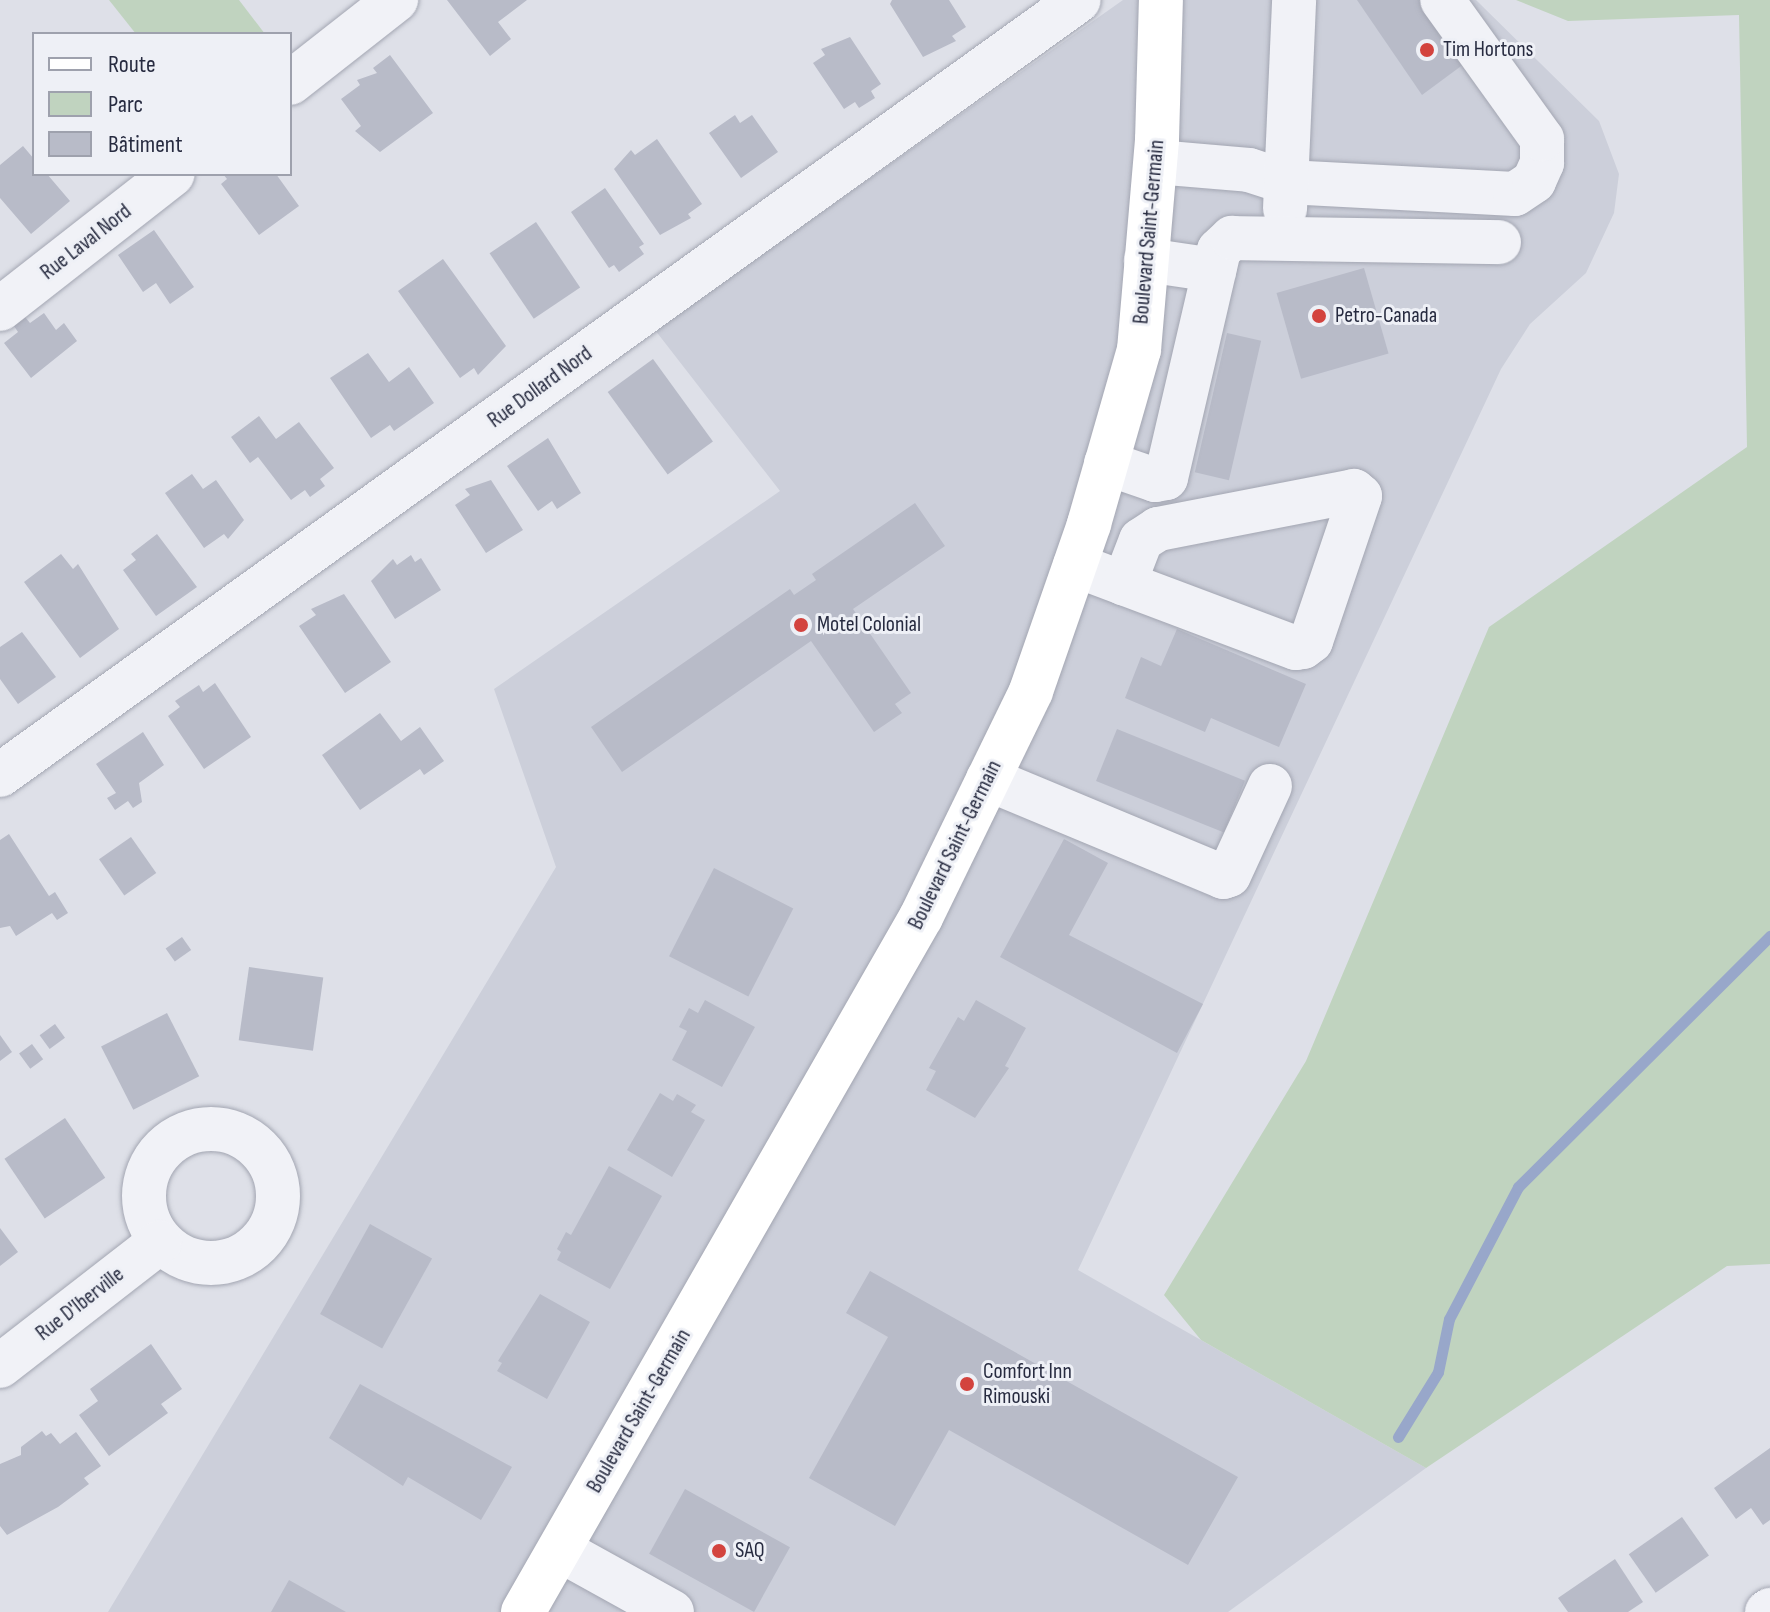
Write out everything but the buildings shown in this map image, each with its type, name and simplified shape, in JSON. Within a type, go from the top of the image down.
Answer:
[{"type":"main road","name":"Boulevard Saint-Germain","points":[[523,1612],[921,917],[1031,691],[1075,565],[1139,350],[1156,162],[1161,0]]},
{"type":"street","points":[[292,81],[396,0]]},
{"type":"street","name":"Rue Dollard Nord","points":[[0,775],[1079,0]]},
{"type":"street","points":[[1283,236],[1294,0]]},
{"type":"street","points":[[1156,162],[1249,170],[1287,182],[1515,194],[1534,181],[1542,163],[1542,139],[1442,0]]},
{"type":"street","name":"Rue Laval Nord","points":[[0,309],[170,176]]},
{"type":"street","points":[[1106,463],[1155,480],[1166,478],[1219,250],[1232,238],[1283,236],[1499,242]]},
{"type":"street","points":[[1146,260],[1214,270]]},
{"type":"street","points":[[1139,350],[1193,364]]},
{"type":"street","points":[[1075,565],[1124,584],[1303,647],[1316,627],[1360,496],[1354,491],[1158,529],[1141,540],[1124,584]]},
{"type":"street","points":[[988,779],[1223,877],[1229,875],[1270,786]]},
{"type":"street","name":"Rue D'Iberville","points":[[0,1366],[160,1242]]},
{"type":"street","points":[[560,1550],[672,1612]]},
{"type":"shaded area","points":[[1123,0],[1476,0],[1599,121],[1619,174],[1614,213],[1586,273],[1530,324],[1501,369],[1078,1270],[1426,1468],[1228,1612],[108,1612],[556,867],[494,689],[780,491],[655,330]]},
{"type":"green space","points":[[109,0],[239,0],[263,32],[134,32]]},
{"type":"green space","points":[[1516,0],[1770,0],[1770,1264],[1727,1266],[1426,1468],[1201,1340],[1164,1295],[1306,1061],[1489,627],[1747,447],[1739,15],[1568,21]]},
{"type":"waterway","points":[[1398,1437],[1438,1372],[1449,1319],[1518,1187],[1770,936]]},
{"type":"place","name":"Tim Hortons","points":[[1427,50]]},
{"type":"place","name":"Petro-Canada","points":[[1319,316]]},
{"type":"place","name":"Motel Colonial","points":[[801,625]]},
{"type":"place","name":"Comfort Inn Rimouski","points":[[967,1384]]},
{"type":"place","name":"SAQ","points":[[719,1551]]}]
